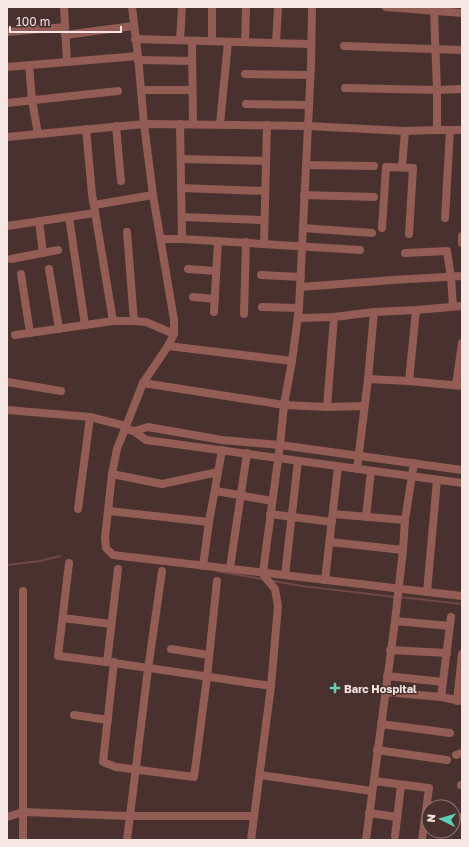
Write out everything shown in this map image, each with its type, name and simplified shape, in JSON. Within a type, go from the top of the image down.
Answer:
[{"type":"street","points":[[64,7],[68,62]]},
{"type":"street","points":[[132,7],[153,195],[174,320],[174,334],[168,346],[143,383],[114,460],[105,543],[106,548],[113,555],[230,568],[263,574],[285,575],[398,590],[462,596]]},
{"type":"street","points":[[180,40],[182,7]]},
{"type":"street","points":[[212,7],[212,41]]},
{"type":"street","points":[[245,42],[246,7]]},
{"type":"street","points":[[276,43],[278,7]]},
{"type":"street","points":[[251,840],[271,686],[278,606],[275,588],[263,574],[284,405],[299,308],[312,7]]},
{"type":"street","points":[[386,7],[462,13]]},
{"type":"street","points":[[434,11],[434,50],[437,90],[436,130]]},
{"type":"street","points":[[7,32],[65,31],[134,26]]},
{"type":"street","points":[[135,39],[311,44]]},
{"type":"street","points":[[192,41],[193,124]]},
{"type":"street","points":[[220,124],[228,42]]},
{"type":"street","points":[[344,46],[462,50]]},
{"type":"street","points":[[7,67],[138,58],[192,61]]},
{"type":"street","points":[[29,65],[32,100],[38,134]]},
{"type":"street","points":[[245,74],[310,75]]},
{"type":"street","points":[[345,88],[437,90],[462,89]]},
{"type":"street","points":[[141,90],[192,90]]},
{"type":"street","points":[[7,103],[118,91]]},
{"type":"street","points":[[246,104],[309,104]]},
{"type":"street","points":[[7,137],[144,124],[308,126],[405,131],[462,130]]},
{"type":"street","points":[[180,124],[182,239]]},
{"type":"street","points":[[264,243],[267,125]]},
{"type":"street","points":[[116,126],[121,181]]},
{"type":"street","points":[[86,129],[95,209],[113,321]]},
{"type":"street","points":[[445,218],[450,130]]},
{"type":"street","points":[[402,167],[405,131]]},
{"type":"street","points":[[181,159],[266,162]]},
{"type":"street","points":[[306,164],[374,166]]},
{"type":"street","points":[[382,228],[386,167],[413,168],[409,234]]},
{"type":"street","points":[[181,188],[265,191]]},
{"type":"street","points":[[7,226],[69,217],[153,195]]},
{"type":"street","points":[[304,195],[374,197]]},
{"type":"street","points":[[69,217],[85,325]]},
{"type":"street","points":[[182,217],[264,220]]},
{"type":"street","points":[[39,221],[43,253]]},
{"type":"street","points":[[303,228],[372,233]]},
{"type":"street","points":[[127,232],[134,321]]},
{"type":"street","points":[[462,236],[462,243]]},
{"type":"street","points":[[161,239],[302,245],[360,250]]},
{"type":"street","points":[[214,312],[218,241]]},
{"type":"street","points":[[244,314],[246,242]]},
{"type":"street","points":[[11,259],[58,250]]},
{"type":"street","points":[[405,253],[447,251],[451,276],[453,306]]},
{"type":"street","points":[[49,269],[59,329]]},
{"type":"street","points":[[188,269],[216,271]]},
{"type":"street","points":[[21,274],[30,333]]},
{"type":"street","points":[[261,275],[301,277]]},
{"type":"street","points":[[300,287],[462,276]]},
{"type":"street","points":[[192,297],[214,299]]},
{"type":"street","points":[[298,318],[334,317],[374,312],[462,306]]},
{"type":"street","points":[[262,307],[299,308]]},
{"type":"street","points":[[409,381],[416,310]]},
{"type":"street","points":[[357,470],[360,456],[374,312]]},
{"type":"street","points":[[327,407],[334,317]]},
{"type":"street","points":[[15,335],[113,321],[146,322],[174,334]]},
{"type":"street","points":[[368,379],[459,386],[462,343]]},
{"type":"street","points":[[168,346],[292,360]]},
{"type":"street","points":[[7,382],[61,391]]},
{"type":"street","points":[[143,383],[284,405],[327,407],[364,406]]},
{"type":"street","points":[[7,410],[90,417],[125,428],[146,440],[278,457],[357,470],[412,476],[462,484]]},
{"type":"street","points":[[78,509],[90,417]]},
{"type":"street","points":[[134,432],[148,427],[222,440],[280,445],[462,470]]},
{"type":"street","points":[[203,566],[222,450]]},
{"type":"street","points":[[230,568],[246,453]]},
{"type":"street","points":[[285,575],[298,461]]},
{"type":"street","points":[[366,840],[403,550],[405,520],[414,463]]},
{"type":"street","points":[[325,580],[338,467]]},
{"type":"street","points":[[366,516],[371,471]]},
{"type":"street","points":[[112,474],[162,484],[218,472]]},
{"type":"street","points":[[427,592],[437,480]]},
{"type":"street","points":[[216,491],[272,501]]},
{"type":"street","points":[[108,511],[209,522]]},
{"type":"street","points":[[270,514],[332,518],[366,516],[405,520]]},
{"type":"street","points":[[330,542],[403,550]]},
{"type":"street","points":[[69,563],[58,656],[111,662],[148,669],[271,686]]},
{"type":"street","points":[[118,569],[111,624],[108,720],[103,762],[116,767],[194,777],[207,677],[217,581]]},
{"type":"street","points":[[127,840],[148,669],[162,571]]},
{"type":"street","points":[[23,591],[23,840]]},
{"type":"street","points":[[63,618],[111,624]]},
{"type":"street","points":[[441,698],[451,618]]},
{"type":"street","points":[[394,620],[450,626]]},
{"type":"street","points":[[171,649],[209,655]]},
{"type":"street","points":[[390,650],[446,653]]},
{"type":"street","points":[[385,692],[459,701],[462,654]]},
{"type":"street","points":[[387,676],[443,682]]},
{"type":"street","points":[[74,714],[108,720]]},
{"type":"street","points":[[381,724],[450,733]]},
{"type":"street","points":[[377,750],[447,760]]},
{"type":"street","points":[[260,775],[372,791]]},
{"type":"street","points":[[374,781],[429,788],[422,840]]},
{"type":"street","points":[[395,836],[401,785]]},
{"type":"street","points":[[7,817],[24,812],[130,816],[254,816]]},
{"type":"street","points":[[369,813],[397,817]]},
{"type":"waterway","points":[[7,565],[40,561],[60,556]]},
{"type":"waterway","points":[[216,571],[262,579]]},
{"type":"waterway","points":[[273,581],[395,597]]},
{"type":"waterway","points":[[400,597],[462,604]]},
{"type":"place","name":"Barc Hospital","points":[[335,688]]}]
